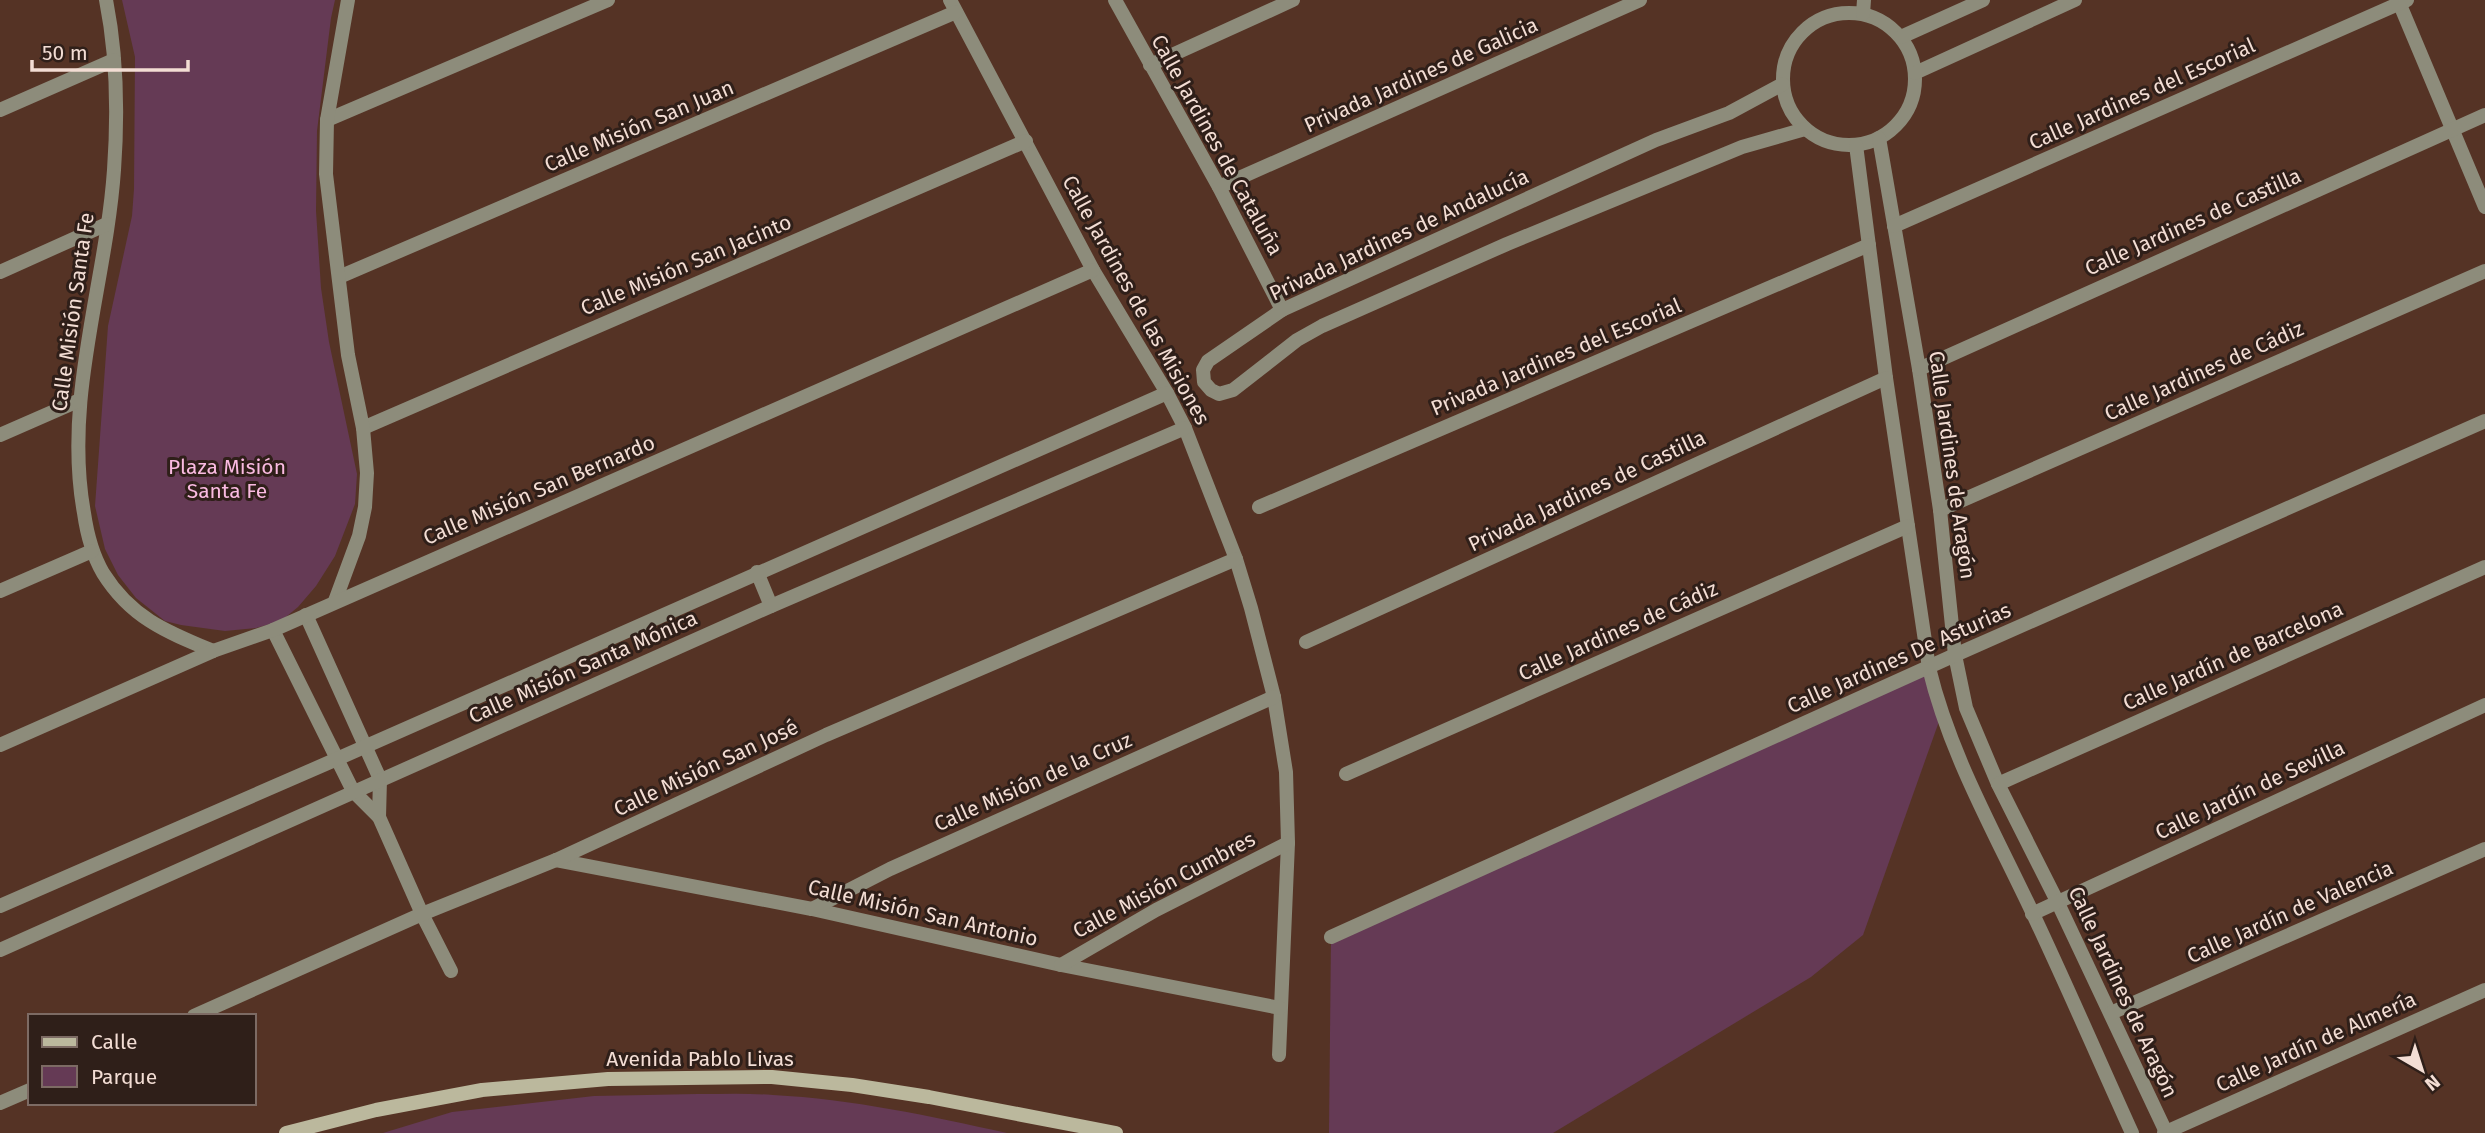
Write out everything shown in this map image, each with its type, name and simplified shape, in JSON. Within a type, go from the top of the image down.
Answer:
[{"type":"main road","name":"Avenida Pablo Livas","points":[[286,1133],[376,1110],[482,1090],[608,1079],[772,1077],[852,1085],[929,1097],[1116,1133]]},
{"type":"main road","points":[[320,1133],[376,1110]]},
{"type":"street","name":"Calle Misión Santa Fe","points":[[106,0],[114,60],[114,171],[80,400],[79,490],[92,551],[103,573],[137,614],[162,630],[214,651]]},
{"type":"street","points":[[335,601],[355,549],[365,507],[367,473],[363,428],[348,355],[326,174],[327,120],[348,0]]},
{"type":"street","points":[[327,120],[608,0]]},
{"type":"street","name":"Calle Jardines de Cataluña","points":[[1115,0],[1219,187],[1282,310]]},
{"type":"street","points":[[1150,65],[1293,0]]},
{"type":"street","name":"Privada Jardines de Galicia","points":[[1219,187],[1640,0]]},
{"type":"street","points":[[1901,37],[1983,0]]},
{"type":"street","points":[[1914,73],[2075,0]]},
{"type":"street","points":[[2402,1],[2451,130],[2485,207]]},
{"type":"street","name":"Calle Jardines del Escorial","points":[[1894,226],[2402,1]]},
{"type":"street","name":"Calle Jardines de las Misiones","points":[[953,6],[1093,270],[1185,428],[1236,559],[1274,697],[1286,772],[1288,843],[1279,1055]]},
{"type":"street","name":"Calle Misión San Juan","points":[[339,277],[953,6]]},
{"type":"street","points":[[1832,7],[1864,7],[1901,37],[1912,57],[1913,98],[1906,114],[1894,128],[1879,138],[1856,145],[1829,143],[1805,129],[1789,109],[1783,84],[1785,61],[1795,41],[1832,7]]},
{"type":"street","points":[[0,110],[114,60]]},
{"type":"street","name":"Privada Jardines de Andalucía","points":[[1783,84],[1729,113],[1656,140],[1282,310],[1208,361],[1202,375],[1204,382],[1219,394],[1233,390],[1297,340],[1322,326],[1470,260],[1742,147],[1805,129]]},
{"type":"street","name":"Calle Jardines de Castilla","points":[[1919,369],[2485,115]]},
{"type":"street","name":"Calle Jardines de Aragón","points":[[1879,138],[1919,369],[1940,510],[1955,655],[1966,708],[1998,783],[2111,1013],[2165,1132]]},
{"type":"street","name":"Calle Misión San Jacinto","points":[[363,428],[1026,142]]},
{"type":"street","points":[[1856,145],[1885,378],[1929,668],[1936,697],[1971,788],[2132,1133]]},
{"type":"street","points":[[0,272],[107,224]]},
{"type":"street","name":"Privada Jardines del Escorial","points":[[1259,507],[1869,245]]},
{"type":"street","name":"Calle Misión San Bernardo","points":[[0,745],[214,651],[273,630],[1093,270]]},
{"type":"street","name":"Calle Jardines de Cádiz","points":[[1940,510],[2485,271]]},
{"type":"street","name":"Privada Jardines de Castilla","points":[[1306,642],[1885,378]]},
{"type":"street","name":"Calle Misión Santa Mónica","points":[[0,906],[1167,393]]},
{"type":"street","points":[[0,435],[80,400]]},
{"type":"street","name":"Calle Jardines De Asturias","points":[[1331,937],[1955,655],[2485,421]]},
{"type":"street","name":"Calle Misión Santa Mónica","points":[[0,950],[771,606],[1185,428]]},
{"type":"street","name":"Calle Jardines de Cádiz","points":[[1346,774],[1908,526]]},
{"type":"street","points":[[0,592],[92,551]]},
{"type":"street","name":"Calle Misión San José","points":[[198,1014],[422,914],[556,860],[826,736],[1236,559]]},
{"type":"street","name":"Calle Jardín de Barcelona","points":[[1998,783],[2485,567]]},
{"type":"street","points":[[757,572],[771,606]]},
{"type":"street","points":[[306,615],[380,779],[379,817]]},
{"type":"street","points":[[273,630],[354,791],[379,817],[422,914],[451,971]]},
{"type":"street","name":"Calle Misión de la Cruz","points":[[812,909],[890,869],[1274,697]]},
{"type":"street","name":"Calle Jardín de Sevilla","points":[[2032,914],[2485,705]]},
{"type":"street","name":"Calle Misión Cumbres","points":[[1061,965],[1156,910],[1288,843]]},
{"type":"street","name":"Calle Jardín de Valencia","points":[[2111,1013],[2485,849]]},
{"type":"street","name":"Calle Misión San Antonio","points":[[556,860],[812,909],[1061,965],[1280,1008]]},
{"type":"street","name":"Calle Jardín de Almería","points":[[2165,1132],[2485,990]]},
{"type":"street","points":[[0,1103],[28,1091]]},
{"type":"green space","name":"Plaza Misión Santa Fe","points":[[122,0],[335,0],[317,131],[316,211],[321,288],[329,342],[357,474],[355,504],[335,556],[316,586],[298,607],[281,621],[256,628],[225,631],[165,621],[136,598],[118,575],[105,549],[95,506],[108,326],[132,216],[134,189],[135,57]]},
{"type":"green space","points":[[1929,668],[1942,713],[1863,935],[1811,977],[1553,1133],[1329,1133],[1331,937]]},
{"type":"green space","points":[[764,1094],[832,1100],[1007,1133],[383,1133],[452,1112],[594,1096]]}]
